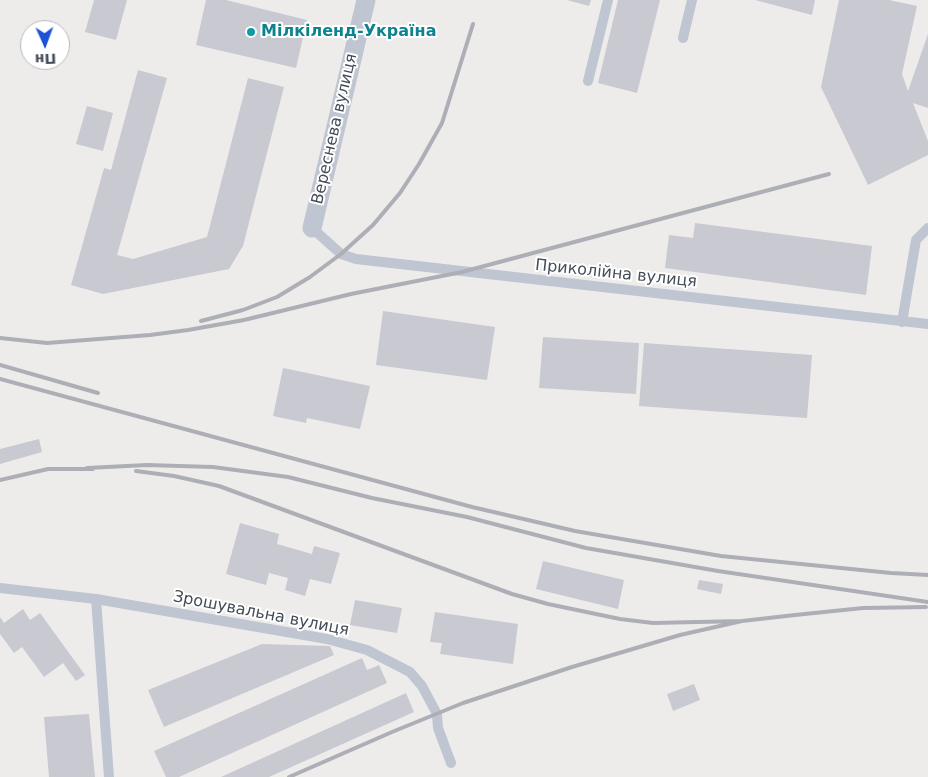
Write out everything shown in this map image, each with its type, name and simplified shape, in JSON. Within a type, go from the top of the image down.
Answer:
[{"type":"street","name":"Вереснева вулиця","points":[[312,228],[366,0]]},
{"type":"lane","points":[[588,81],[608,0]]},
{"type":"lane","points":[[683,38],[692,0]]},
{"type":"lane","name":"Приколійна вулиця","points":[[312,228],[341,254],[356,259],[928,324]]},
{"type":"lane","points":[[902,322],[916,240],[928,228]]},
{"type":"lane","name":"Зрошувальна вулиця","points":[[0,588],[96,599],[327,639],[367,650],[410,672],[422,686],[437,714],[438,728],[451,763]]},
{"type":"lane","points":[[96,599],[110,777]]},
{"type":"building","points":[[94,0],[127,0],[116,40],[85,32]]},
{"type":"building","name":"Мілкіленд-Україна","points":[[206,0],[226,0],[307,20],[296,68],[196,45]]},
{"type":"building","points":[[567,0],[591,0],[589,6]]},
{"type":"building","points":[[618,0],[660,0],[637,93],[598,83]]},
{"type":"building","points":[[755,0],[815,0],[812,15]]},
{"type":"building","points":[[839,0],[889,0],[917,6],[902,74],[908,91],[928,34],[928,108],[913,103],[928,141],[928,155],[868,185],[821,87]]},
{"type":"building","points":[[138,70],[167,78],[117,255],[133,259],[207,237],[248,78],[284,87],[243,246],[229,269],[103,294],[71,285],[104,168],[111,170]]},
{"type":"building","points":[[87,106],[113,113],[103,151],[76,144]]},
{"type":"building","points":[[695,223],[872,246],[866,295],[665,268],[669,235],[693,238]]},
{"type":"building","points":[[383,311],[495,327],[487,380],[376,365]]},
{"type":"building","points":[[543,337],[639,343],[636,394],[539,388]]},
{"type":"building","points":[[644,343],[812,355],[807,418],[639,406]]},
{"type":"building","points":[[283,368],[370,386],[360,429],[307,418],[306,423],[273,416]]},
{"type":"building","points":[[39,439],[42,452],[0,464],[0,449]]},
{"type":"building","points":[[240,523],[279,534],[277,544],[312,554],[314,546],[340,553],[331,584],[310,579],[305,596],[285,590],[288,578],[269,573],[266,585],[226,574]]},
{"type":"building","points":[[543,561],[624,580],[618,609],[536,589]]},
{"type":"building","points":[[699,580],[723,584],[721,594],[697,589]]},
{"type":"building","points":[[355,600],[402,608],[397,633],[350,625]]},
{"type":"building","points":[[23,609],[30,620],[40,613],[85,675],[76,681],[63,663],[44,677],[22,647],[14,653],[0,634],[0,617],[4,623]]},
{"type":"building","points":[[435,612],[518,624],[513,664],[440,654],[442,643],[430,642]]},
{"type":"building","points":[[262,644],[330,646],[334,655],[164,727],[148,690]]},
{"type":"building","points":[[362,658],[367,670],[379,665],[387,683],[179,777],[166,777],[154,751]]},
{"type":"building","points":[[694,684],[700,700],[673,711],[667,694]]},
{"type":"building","points":[[406,693],[414,712],[269,777],[221,777]]},
{"type":"building","points":[[89,714],[95,777],[49,777],[44,717]]},
{"type":"railway","points":[[201,321],[243,310],[277,297],[310,277],[341,254],[373,225],[400,193],[442,123],[473,24]]},
{"type":"railway","points":[[0,338],[47,343],[150,335],[244,320],[351,294],[462,272],[829,174]]},
{"type":"railway","points":[[0,365],[98,393]]},
{"type":"railway","points":[[0,379],[472,507],[575,531],[721,556],[928,575]]},
{"type":"railway","points":[[87,468],[147,465],[213,467],[288,477],[372,498],[467,517],[586,548],[718,571],[928,602]]},
{"type":"railway","points":[[0,480],[48,469],[93,469]]},
{"type":"railway","points":[[136,471],[174,476],[219,486],[512,594],[548,604],[620,619],[653,623],[742,621]]},
{"type":"railway","points":[[289,777],[463,703],[572,667],[680,635],[742,621],[863,608],[926,607]]},
{"type":"place","name":"Мілкіленд-Україна","points":[[251,32]]}]
